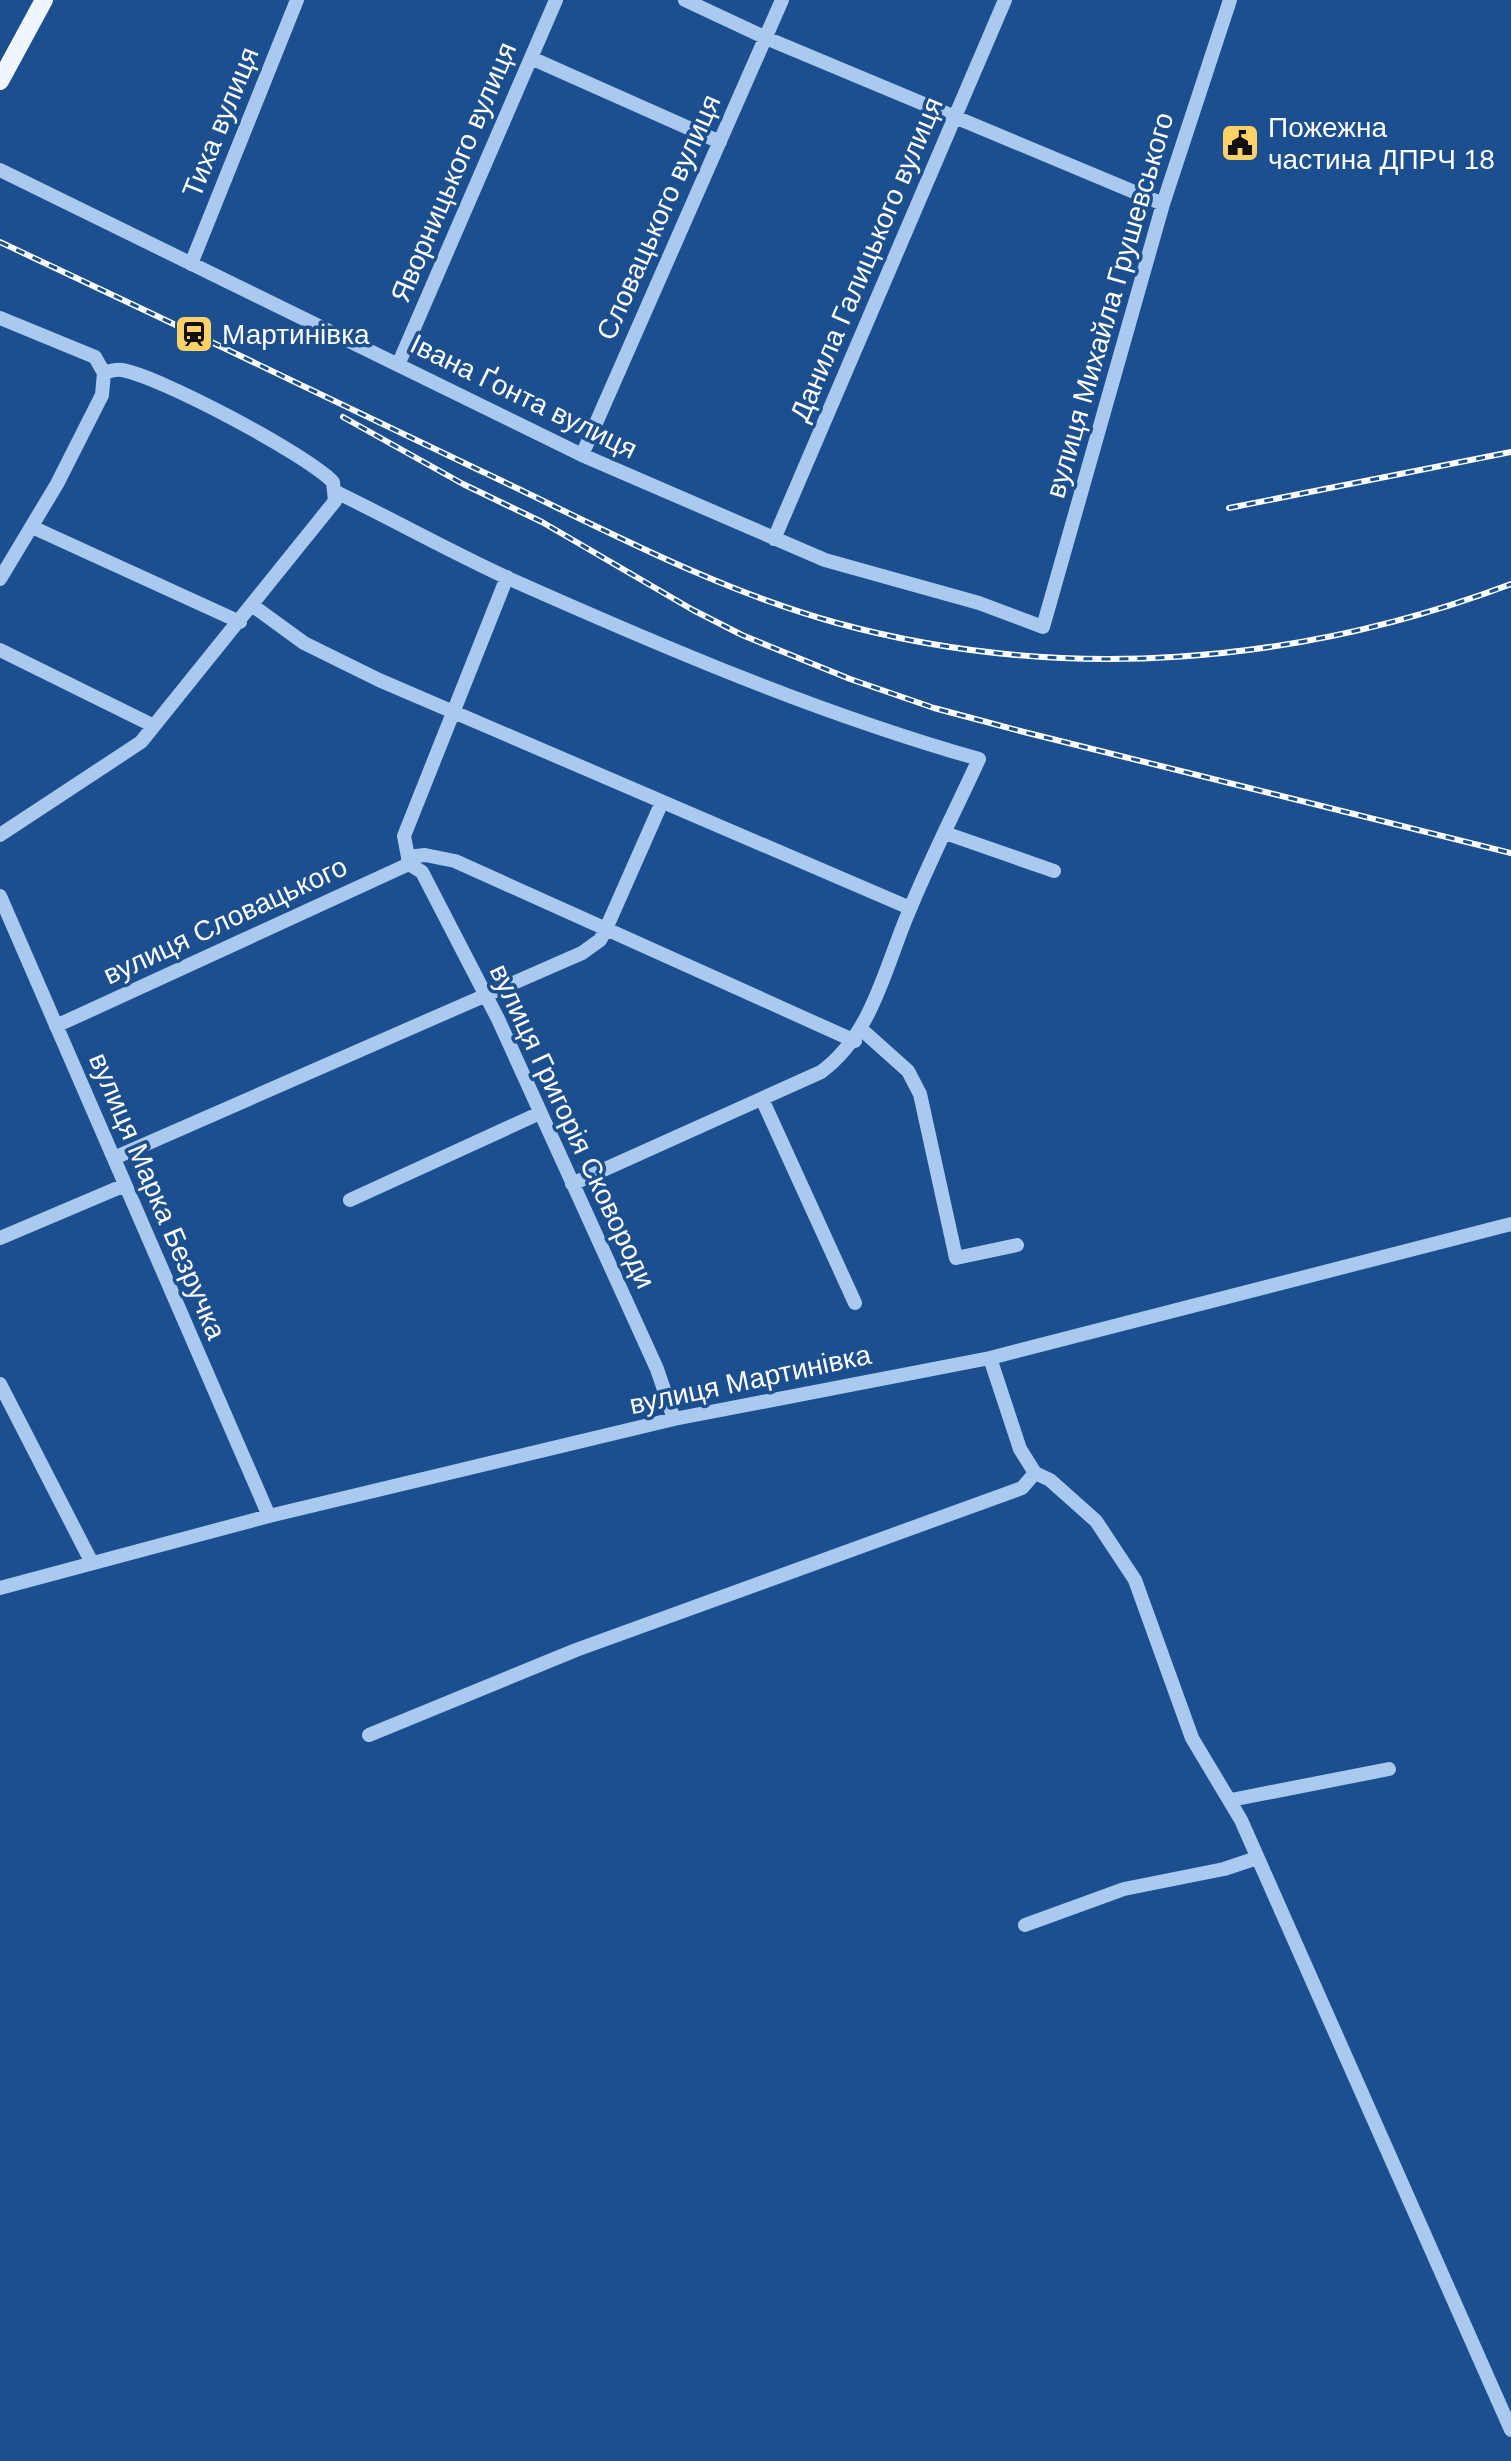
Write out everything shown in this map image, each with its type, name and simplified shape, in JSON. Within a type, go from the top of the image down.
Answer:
[{"type":"main road","points":[[0,81],[44,0]]},
{"type":"street","name":"Тиха вулиця","points":[[191,264],[297,0]]},
{"type":"street","name":"Яворницького вулиця","points":[[398,365],[556,0]]},
{"type":"street","points":[[685,0],[766,38],[1163,204]]},
{"type":"street","name":"Словацького вулиця","points":[[582,455],[782,0]]},
{"type":"street","name":"Данила Галицького вулиця","points":[[774,539],[1005,0]]},
{"type":"street","name":"вулиця Михайла Грушевського","points":[[1043,627],[1163,204],[1230,0]]},
{"type":"street","points":[[531,58],[720,142]]},
{"type":"street","name":"Івана Ґонта вулиця","points":[[0,170],[582,455],[825,560],[979,603],[1043,627]]},
{"type":"street","points":[[0,318],[95,357],[104,373],[102,395],[32,527],[0,579]]},
{"type":"street","points":[[0,835],[141,742],[330,510],[336,492],[333,482],[319,467],[270,438],[150,380],[123,370],[104,373]]},
{"type":"street","points":[[336,492],[507,577],[743,680],[893,734],[979,759],[910,908],[858,1035],[843,1057],[821,1072],[572,1184]]},
{"type":"street","points":[[32,527],[240,622]]},
{"type":"street","points":[[507,577],[404,836],[408,860],[425,855],[455,861],[605,931],[858,1035],[908,1071],[920,1094],[956,1258],[1017,1245]]},
{"type":"street","points":[[253,606],[304,643],[452,713],[910,908]]},
{"type":"street","points":[[0,650],[154,726]]},
{"type":"street","points":[[114,1158],[582,953],[600,940],[605,931],[662,802]]},
{"type":"street","points":[[945,833],[1054,871]]},
{"type":"street","name":"вулиця Григорія Сковороди","points":[[408,860],[422,872],[485,994],[657,1369],[674,1419]]},
{"type":"street","name":"вулиця Словацького","points":[[56,1026],[408,860]]},
{"type":"street","name":"вулиця Марка Безручка","points":[[0,896],[269,1516]]},
{"type":"street","points":[[762,1099],[855,1303]]},
{"type":"street","points":[[350,1200],[540,1113]]},
{"type":"street","points":[[0,1238],[125,1185]]},
{"type":"street","name":"вулиця Мартинівка","points":[[0,1588],[269,1516],[674,1419],[990,1358],[1511,1224]]},
{"type":"street","points":[[990,1358],[1020,1449],[1035,1473],[1050,1480],[1096,1521],[1135,1580],[1157,1632],[1187,1726],[1231,1800],[1511,2430]]},
{"type":"street","points":[[0,1384],[92,1563]]},
{"type":"street","points":[[369,1735],[620,1633],[1022,1488],[1035,1473]]},
{"type":"street","points":[[1231,1800],[1389,1769]]},
{"type":"street","points":[[1025,1925],[1124,1889],[1224,1869],[1257,1858]]},
{"type":"railway","points":[[0,242],[612,534],[746,593],[837,623],[921,642],[1007,654],[1092,659],[1177,657],[1262,648],[1346,633],[1429,611],[1511,584]]},
{"type":"railway","points":[[343,417],[463,484],[542,522],[693,610],[742,635],[850,679],[934,708],[1024,732],[1511,853]]},
{"type":"railway","points":[[1229,508],[1511,452]]},
{"type":"place","name":"Пожежна частина ДПРЧ 18","points":[[1240,143]]},
{"type":"place","name":"Мартинівка","points":[[194,334]]}]
